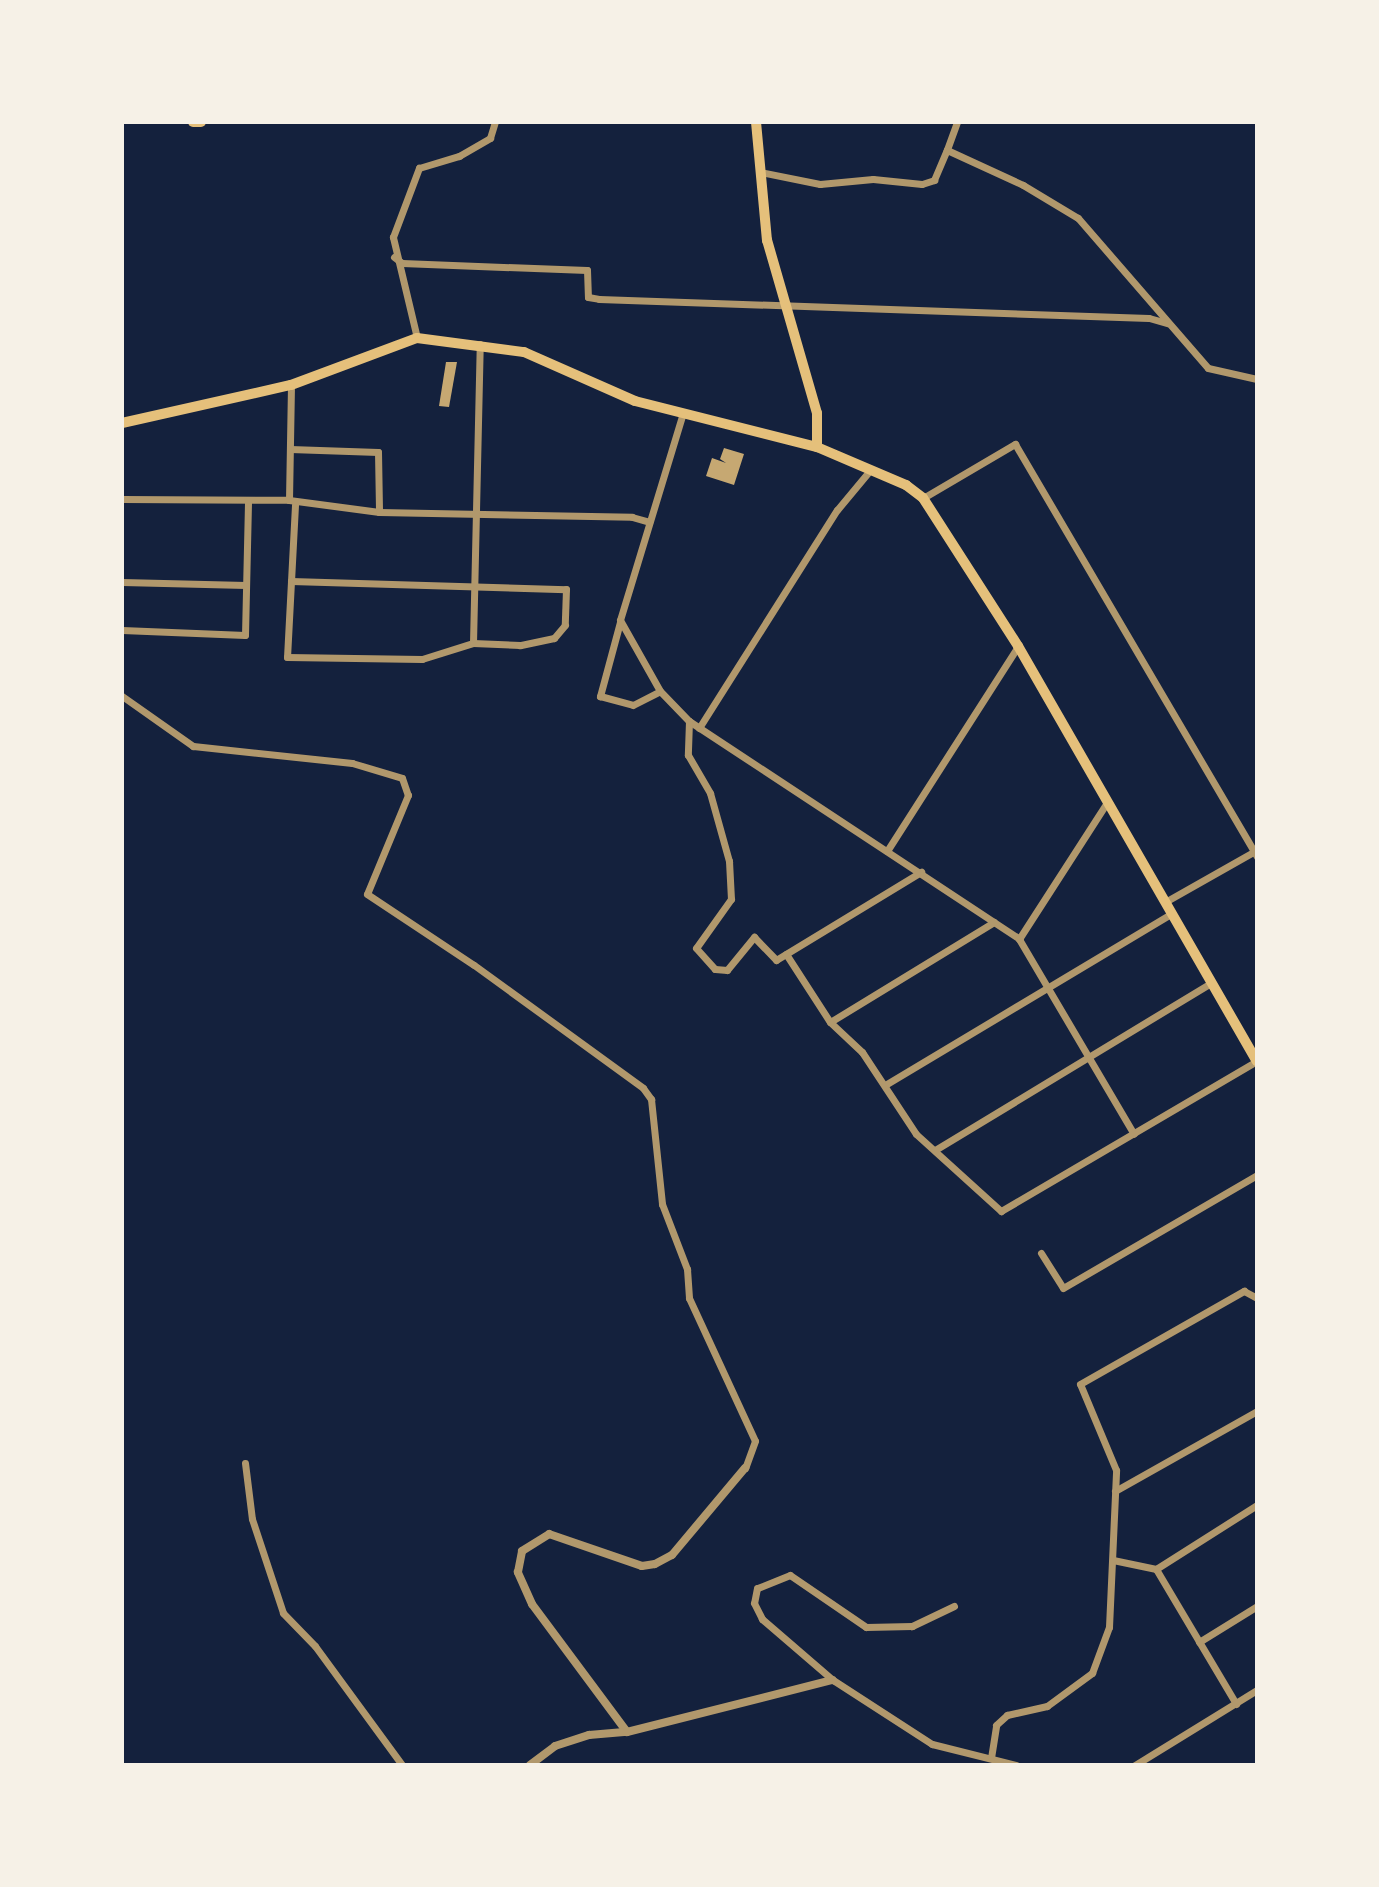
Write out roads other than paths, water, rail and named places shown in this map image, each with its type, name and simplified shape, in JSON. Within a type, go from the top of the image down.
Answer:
[{"type":"main road","points":[[193,122],[201,122]]},
{"type":"main road","points":[[756,122],[758,172],[767,240],[817,413],[817,447]]},
{"type":"main road","points":[[122,423],[291,385],[417,338],[524,352],[682,416],[817,447],[871,469],[923,498],[1018,646],[1257,1061]]},
{"type":"street","points":[[417,338],[394,257],[393,237],[419,168],[459,156],[490,138],[495,122]]},
{"type":"street","points":[[758,172],[820,184],[873,179],[922,184],[934,180],[957,122]]},
{"type":"street","points":[[947,150],[1023,185],[1078,218],[1208,368],[1257,379]]},
{"type":"street","points":[[394,257],[402,263],[587,270],[588,297],[599,299],[787,308],[1134,317],[1167,323]]},
{"type":"street","points":[[473,643],[480,344]]},
{"type":"street","points":[[291,385],[291,581],[287,657],[422,659],[473,643],[520,645],[554,638],[565,625],[566,589],[291,581]]},
{"type":"street","points":[[660,691],[633,705],[600,696],[682,416]]},
{"type":"street","points":[[923,498],[1015,444],[1256,853],[1165,902]]},
{"type":"street","points":[[290,449],[378,452],[379,512]]},
{"type":"street","points":[[699,728],[837,510],[871,469]]},
{"type":"street","points":[[122,499],[292,503],[379,512],[632,517],[649,522]]},
{"type":"street","points":[[122,630],[245,635],[248,501]]},
{"type":"street","points":[[122,582],[246,585]]},
{"type":"street","points":[[620,620],[660,691],[689,721],[1019,939],[1044,988],[1134,1134]]},
{"type":"street","points":[[887,851],[1018,646]]},
{"type":"street","points":[[122,696],[193,746],[352,763],[402,778],[408,795],[367,894],[474,965],[651,1099],[662,1204],[687,1269],[689,1298],[755,1441],[745,1468],[672,1555],[655,1564],[642,1566],[549,1534],[522,1551],[518,1572],[532,1604],[627,1732]]},
{"type":"street","points":[[689,721],[688,755],[710,793],[729,861],[731,899],[696,948],[715,969],[727,970],[754,937],[776,960],[921,872]]},
{"type":"street","points":[[1019,939],[1108,801]]},
{"type":"street","points":[[885,1085],[1171,914]]},
{"type":"street","points":[[830,1022],[994,922]]},
{"type":"street","points":[[786,954],[830,1022],[862,1052],[916,1134],[1001,1211],[1257,1061]]},
{"type":"street","points":[[935,1150],[1211,983]]},
{"type":"street","points":[[1041,1253],[1063,1288],[1257,1175]]},
{"type":"street","points":[[991,1758],[996,1725],[1007,1715],[1047,1706],[1092,1673],[1109,1627],[1116,1470],[1080,1384],[1244,1291],[1257,1298]]},
{"type":"street","points":[[1115,1491],[1257,1411]]},
{"type":"street","points":[[245,1463],[252,1519],[283,1613],[315,1646],[402,1765]]},
{"type":"street","points":[[1113,1560],[1156,1569],[1257,1505]]},
{"type":"street","points":[[1156,1569],[1236,1704]]},
{"type":"street","points":[[954,1606],[912,1626],[866,1627],[790,1575],[769,1579],[757,1588],[754,1603],[762,1619],[833,1680],[932,1744],[1016,1765]]},
{"type":"street","points":[[1199,1642],[1257,1606]]},
{"type":"street","points":[[530,1765],[555,1746],[589,1735],[627,1732],[833,1680]]},
{"type":"street","points":[[1135,1765],[1257,1690]]}]
